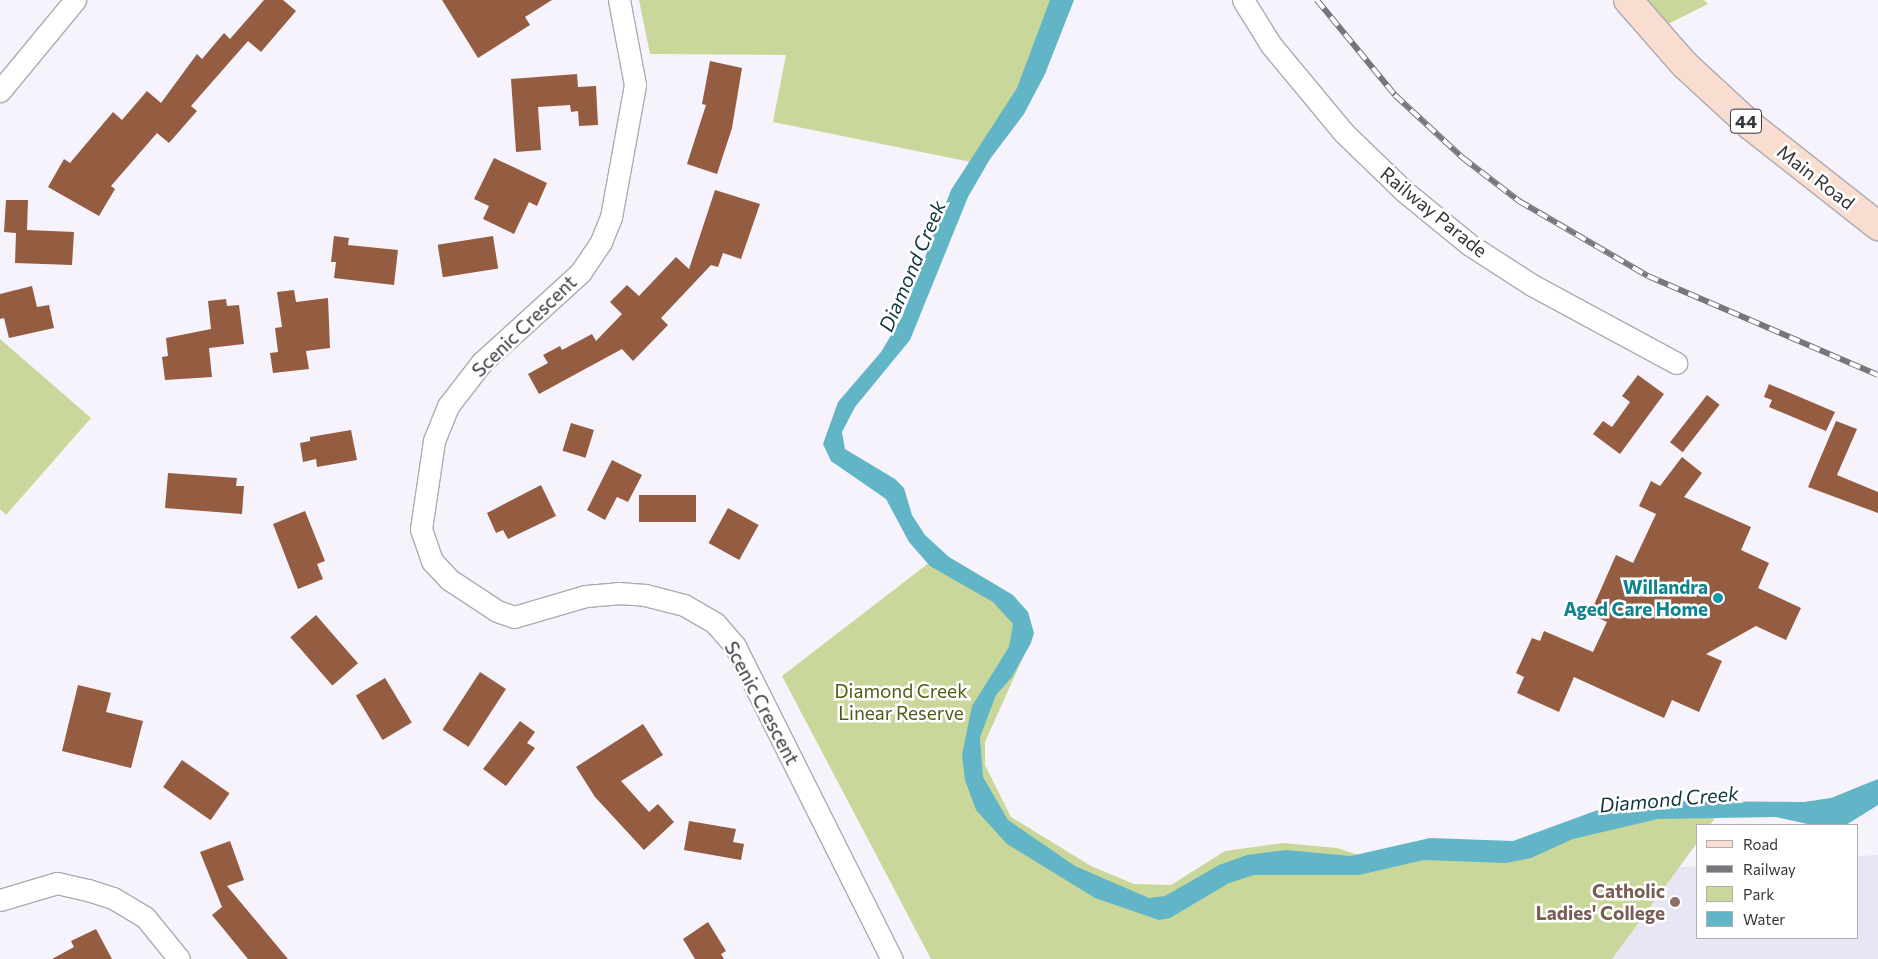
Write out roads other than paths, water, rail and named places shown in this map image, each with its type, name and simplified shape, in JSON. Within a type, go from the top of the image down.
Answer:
[{"type":"main road","name":"Main Road","points":[[1628,0],[1685,65],[1750,126],[1878,226]]},
{"type":"street","points":[[0,92],[75,0]]},
{"type":"street","name":"Scenic Crescent","points":[[619,0],[635,85],[611,217],[601,242],[580,272],[482,362],[448,406],[434,441],[421,529],[432,561],[450,580],[497,611],[514,617],[586,596],[618,593],[645,595],[684,605],[715,623],[735,646],[892,959]]},
{"type":"street","name":"Railway Parade","points":[[1242,0],[1271,45],[1338,126],[1394,183],[1470,245],[1532,285],[1676,363]]},
{"type":"street","points":[[0,900],[57,884],[96,892],[145,917],[179,959]]},
{"type":"water","points":[[1050,0],[1074,0],[1045,74],[1024,114],[990,159],[968,197],[910,340],[855,407],[842,432],[845,449],[895,479],[904,488],[912,515],[925,535],[949,557],[1013,595],[1028,612],[1034,633],[1031,643],[1012,677],[996,695],[980,737],[983,777],[1008,820],[1075,866],[1149,898],[1165,896],[1219,865],[1247,855],[1286,850],[1351,856],[1430,838],[1513,841],[1595,811],[1642,801],[1804,802],[1831,798],[1878,779],[1878,805],[1848,824],[1808,824],[1776,817],[1658,819],[1573,839],[1531,858],[1506,863],[1424,860],[1359,875],[1254,875],[1229,883],[1170,918],[1159,920],[1095,898],[1007,844],[976,810],[965,780],[962,755],[972,706],[1009,647],[1013,624],[993,602],[930,566],[909,542],[886,499],[831,461],[823,444],[838,402],[881,352],[902,317],[951,190],[1017,88]]},
{"type":"railway","points":[[1317,0],[1395,95],[1463,158],[1519,201],[1648,276],[1878,375]]},
{"type":"place","name":"Willandra Aged Care Home","points":[[1718,598]]},
{"type":"place","name":"Catholic Ladies' College","points":[[1675,902]]},
{"type":"water label","name":"Diamond Creek","points":[[912,266]]},
{"type":"water label","name":"Diamond Creek","points":[[1669,799]]},
{"type":"park label","name":"Diamond Creek Linear Reserve","points":[[901,702]]}]
